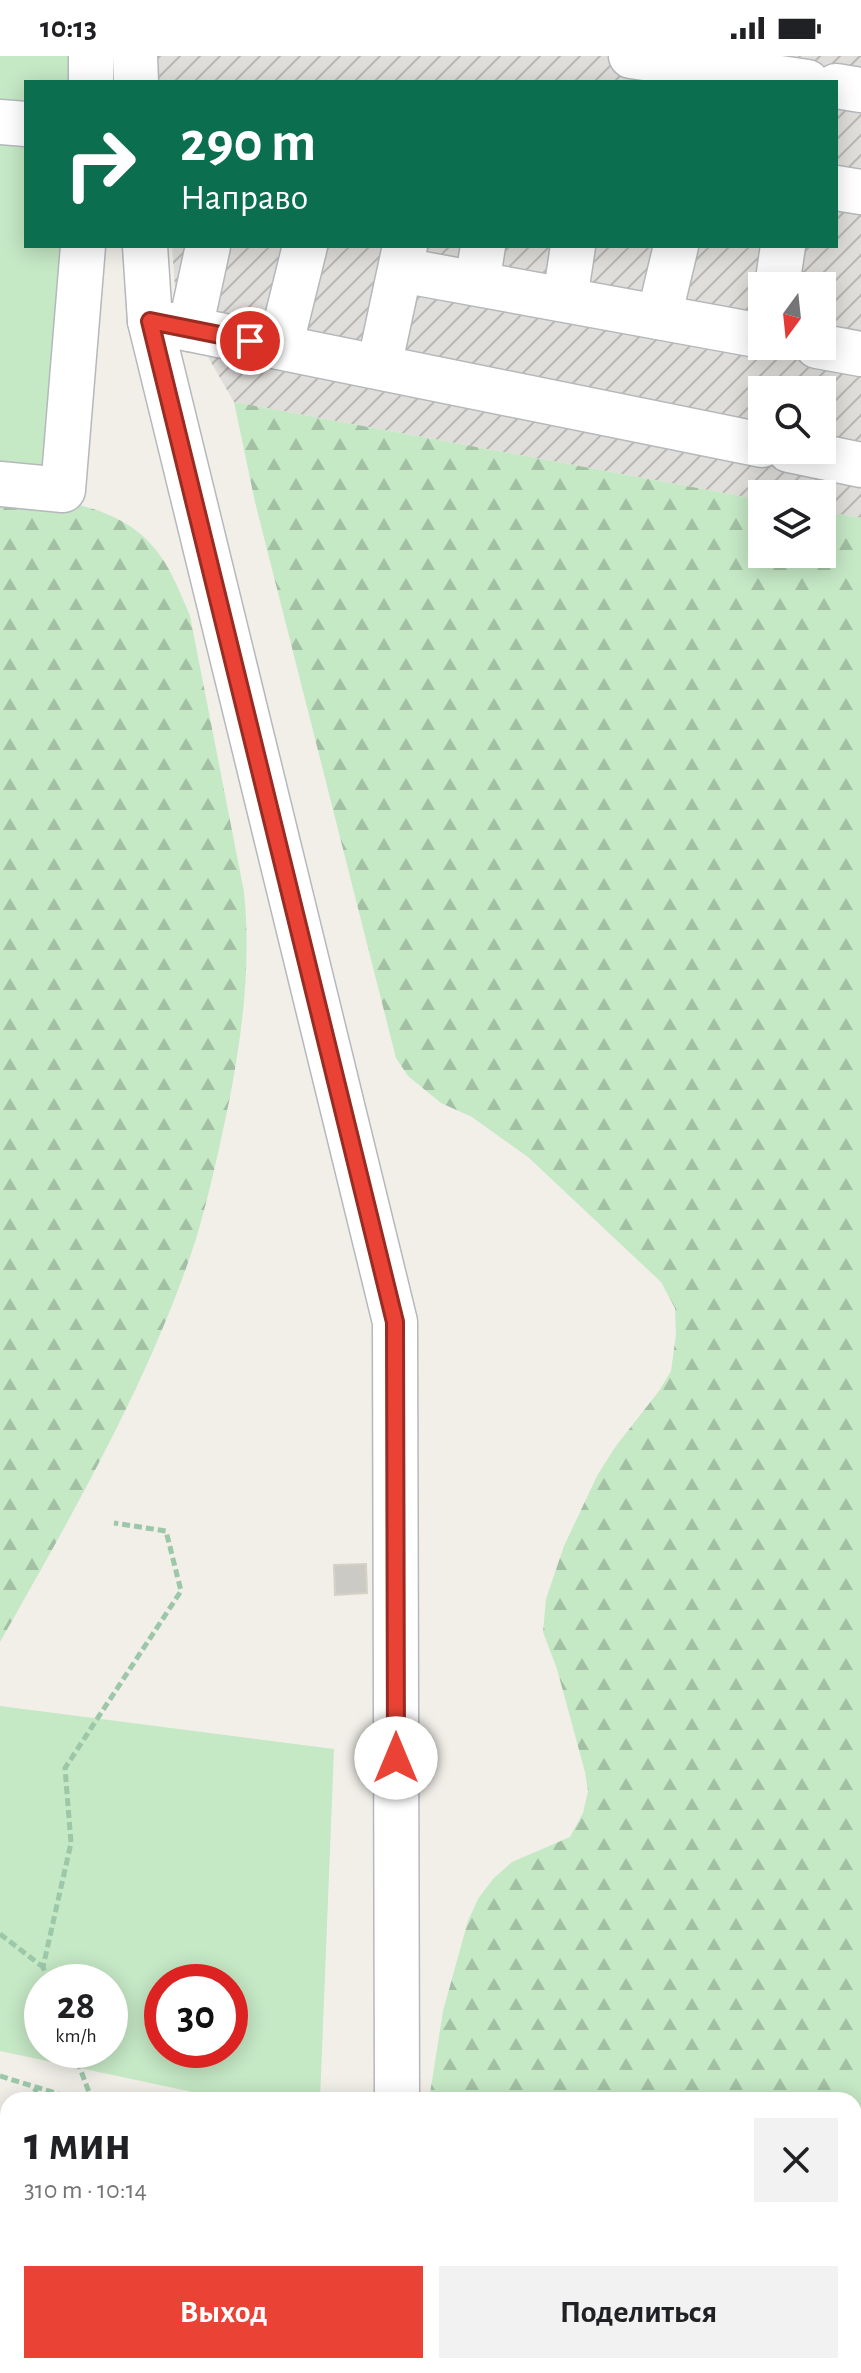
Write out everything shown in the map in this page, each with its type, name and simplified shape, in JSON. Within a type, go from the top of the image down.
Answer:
[{"type":"street","points":[[91,56],[91,80]]},
{"type":"street","points":[[135,56],[136,80]]},
{"type":"street","points":[[631,56],[793,80]]},
{"type":"street","points":[[838,86],[861,90]]},
{"type":"street","points":[[0,122],[24,124]]},
{"type":"street","points":[[838,188],[861,192]]},
{"type":"street","points":[[0,484],[63,490],[83,248]]},
{"type":"street","points":[[146,248],[170,325],[395,1322],[397,2092]]},
{"type":"street","points":[[170,325],[207,248]]},
{"type":"street","points":[[280,347],[305,248]]},
{"type":"street","points":[[565,299],[573,248]]},
{"type":"street","points":[[659,317],[676,248]]},
{"type":"street","points":[[779,272],[783,248]]},
{"type":"street","points":[[379,367],[403,258],[480,265],[565,299],[748,333]]},
{"type":"street","points":[[170,325],[748,442]]},
{"type":"street","points":[[836,349],[861,354]]},
{"type":"street","points":[[836,460],[861,465]]},
{"type":"path","points":[[44,1964],[71,1843],[65,1768],[181,1591],[166,1531],[114,1523]]},
{"type":"path","points":[[0,1934],[39,1964]]},
{"type":"path","points":[[80,2068],[89,2092]]},
{"type":"path","points":[[0,2076],[51,2092]]},
{"type":"path","points":[[34,2092],[38,2088]]},
{"type":"shaded area","points":[[157,56],[861,56],[861,518],[836,514],[836,480],[748,480],[748,497],[234,402],[176,302],[172,248],[838,248],[838,80],[159,80]]},
{"type":"green space","points":[[0,56],[85,56],[83,80],[24,80],[24,248],[71,248],[52,499],[0,495]]},
{"type":"green space","points":[[234,402],[748,497],[748,568],[836,568],[836,514],[861,518],[861,2092],[430,2092],[443,2011],[468,1921],[478,1899],[493,1879],[512,1862],[570,1837],[583,1813],[588,1791],[585,1772],[557,1669],[543,1632],[546,1599],[564,1546],[598,1474],[671,1371],[676,1335],[675,1308],[661,1282],[528,1157],[472,1117],[441,1103],[408,1076],[396,1058],[255,502]]},
{"type":"green space","points":[[0,495],[66,502],[108,514],[144,537],[168,569],[190,616],[244,892],[247,944],[242,1020],[230,1097],[196,1239],[178,1291],[157,1343],[108,1445],[0,1642]]},
{"type":"green space","points":[[0,1706],[334,1749],[320,2092],[192,2092],[80,2068],[128,2068],[128,1964],[24,1964],[24,2056],[0,2051]]},
{"type":"building","points":[[366,1564],[367,1593],[335,1595],[334,1565]]},
{"type":"route","points":[[250,341],[150,321],[395,1322],[396,1758]]}]
